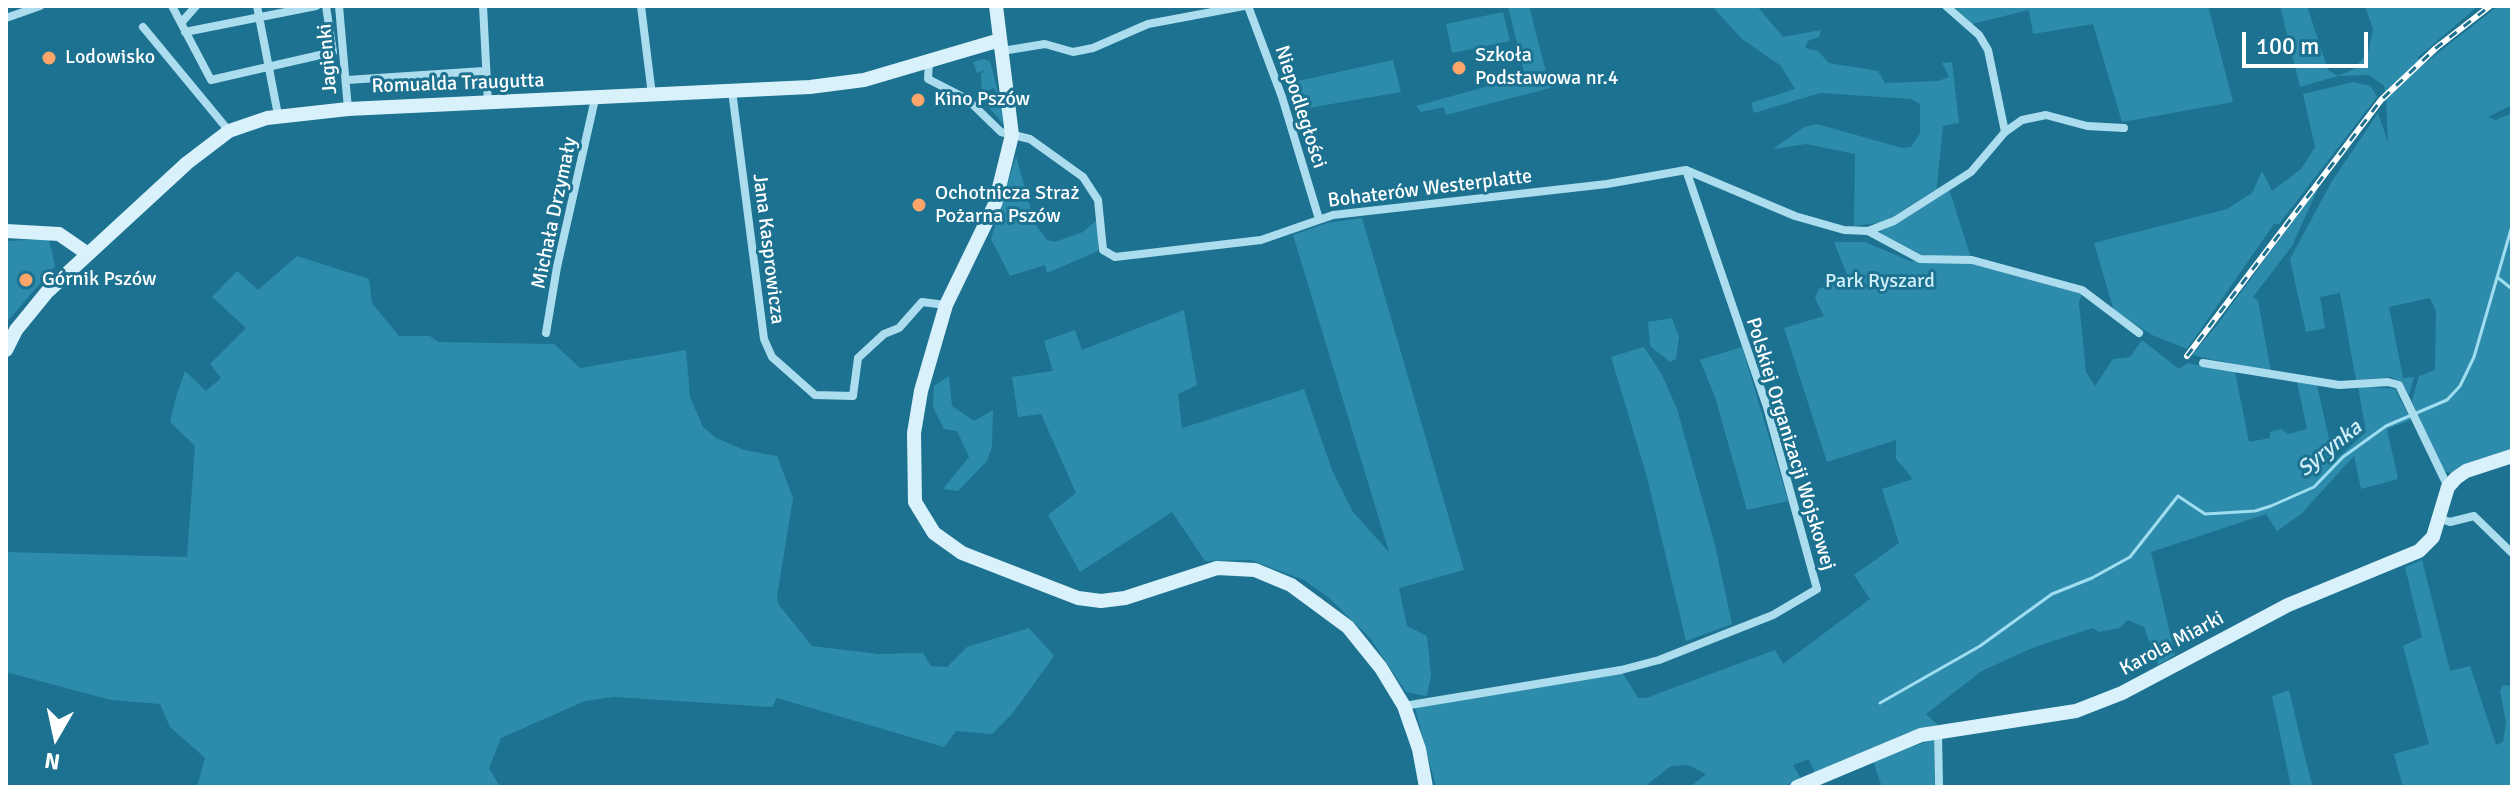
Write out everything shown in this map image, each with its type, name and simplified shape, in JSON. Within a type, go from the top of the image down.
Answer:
[{"type":"street","points":[[6,18],[40,6]]},
{"type":"street","points":[[172,6],[211,80],[333,52],[326,6]]},
{"type":"street","points":[[183,28],[196,6]]},
{"type":"street","points":[[257,6],[278,115]]},
{"type":"street","points":[[183,28],[316,6]]},
{"type":"street","name":"Jagienki","points":[[339,6],[348,109]]},
{"type":"street","points":[[483,6],[488,103]]},
{"type":"street","points":[[641,6],[652,96]]},
{"type":"street","points":[[996,6],[1012,135],[995,204],[946,305],[921,391],[914,433],[915,502],[934,533],[984,564],[1091,601],[1125,598],[1217,568],[1244,568],[1266,573],[1306,594],[1348,627],[1381,668],[1404,706],[1419,749],[1426,787]]},
{"type":"street","points":[[1001,46],[1045,44],[1073,52],[1093,48],[1148,24],[1246,6]]},
{"type":"street","name":"Niepodległości","points":[[1246,6],[1282,97],[1319,219]]},
{"type":"street","points":[[1946,6],[1979,35],[1988,50],[2005,132]]},
{"type":"street","points":[[143,27],[229,131]]},
{"type":"street","name":"Romualda Traugutta","points":[[6,350],[16,330],[47,292],[229,131],[278,115],[348,109],[652,96],[864,80],[929,61],[1001,46]]},
{"type":"street","name":"Bohaterów Westerplatte","points":[[929,61],[928,79],[967,99],[1001,132],[1030,139],[1069,164],[1098,200],[1103,250],[1115,257],[1261,240],[1319,219],[1607,184],[1686,170]]},
{"type":"street","name":"Romualda Traugutta","points":[[347,80],[484,71]]},
{"type":"street","name":"Jana Kasprowicza","points":[[732,91],[764,339],[772,357],[815,395],[853,396],[858,358],[884,334],[899,328],[922,302],[946,305]]},
{"type":"street","name":"Michała Drzymały","points":[[546,333],[557,267],[595,99]]},
{"type":"street","points":[[1686,170],[1795,216],[1844,230],[1868,231],[1894,221],[1971,172],[2005,132],[2022,120],[2046,115],[2087,126],[2124,128]]},
{"type":"street","name":"Polskiej Organizacji Wojskowej","points":[[1404,706],[1621,670],[1659,660],[1773,615],[1817,589],[1767,407],[1686,170]]},
{"type":"street","points":[[6,231],[59,234],[88,254]]},
{"type":"street","points":[[1868,231],[1920,259],[1972,260],[2082,290],[2139,333]]},
{"type":"street","points":[[2203,363],[2339,385],[2393,383],[2402,389],[2448,487],[2466,471],[2512,456]]},
{"type":"street","name":"Karola Miarki","points":[[1797,787],[1921,735],[2076,711],[2122,693],[2288,605],[2419,551],[2433,537],[2448,487]]},
{"type":"street","points":[[2438,518],[2450,522],[2474,516],[2512,553]]},
{"type":"street","points":[[1938,733],[1939,787]]},
{"type":"green space","points":[[1508,6],[1529,6],[1550,88],[1446,115],[1444,107],[1421,112],[1416,106],[1525,76]]},
{"type":"green space","points":[[1712,6],[1757,6],[1783,37],[1821,30],[1819,37],[1808,41],[1805,48],[1818,51],[1829,63],[1878,71],[1885,83],[1938,81],[1949,77],[1942,63],[1952,62],[1959,123],[1943,126],[1936,195],[1933,191],[1884,222],[1854,226],[1855,154],[1806,144],[1773,149],[1804,127],[1817,124],[1902,148],[1911,147],[1920,133],[1920,104],[1911,99],[1820,93],[1754,113],[1751,103],[1795,89],[1781,66],[1742,39]]},
{"type":"green space","points":[[1954,6],[2208,6],[2233,102],[2122,122],[2093,24],[2033,34],[2029,10],[1972,24]]},
{"type":"green space","points":[[2280,6],[2307,6],[2328,70],[2338,76],[2300,87]]},
{"type":"green space","points":[[2365,6],[2478,6],[2417,58],[2425,63],[2498,6],[2512,6],[2512,105],[2488,117],[2496,120],[2512,113],[2512,452],[2449,473],[2441,470],[2412,401],[2419,376],[2435,370],[2436,311],[2430,298],[2389,307],[2403,378],[2414,377],[2409,395],[2403,383],[2391,377],[2356,380],[2340,293],[2320,297],[2325,328],[2306,332],[2290,259],[2332,181],[2378,113],[2388,142],[2384,86],[2369,75],[2338,76],[2354,69],[2368,52],[2373,29]]},
{"type":"green space","points":[[1503,12],[1510,41],[1452,53],[1446,24]]},
{"type":"green space","points":[[1393,60],[1401,92],[1297,110],[1289,83]]},
{"type":"green space","points":[[990,61],[1003,124],[982,99],[982,95],[991,93],[993,99],[997,97],[994,88],[982,93],[981,74],[985,70],[977,73],[973,62]]},
{"type":"green space","points":[[2353,82],[2371,86],[2377,97],[2279,224],[2274,224],[2187,349],[2152,335],[2114,311],[2094,243],[2227,209],[2252,193],[2262,171],[2272,191],[2301,169],[2315,147],[2303,94]]},
{"type":"green space","points":[[1016,156],[1035,224],[1047,240],[1055,242],[1083,232],[1098,219],[1098,251],[1047,273],[1045,265],[1010,276],[991,239]]},
{"type":"green space","points":[[2320,184],[2292,246],[2253,297],[2258,300],[2271,372],[2192,355],[2217,325]]},
{"type":"green space","points":[[1949,189],[1971,258],[1917,255],[1879,235],[1882,229],[1899,222]]},
{"type":"green space","points":[[1362,218],[1464,570],[1399,588],[1407,626],[1427,636],[1431,675],[1427,696],[1406,692],[1370,638],[1328,597],[1304,580],[1251,560],[1205,561],[1172,512],[1080,572],[1048,515],[1076,493],[1041,414],[1018,417],[1012,377],[1053,371],[1044,341],[1075,330],[1082,350],[1184,310],[1197,385],[1178,394],[1182,428],[1304,389],[1332,470],[1353,512],[1389,552],[1293,235],[1327,223]]},
{"type":"green space","name":"Górnik Pszów","points":[[49,239],[55,266],[6,323],[6,241]]},
{"type":"green space","name":"Park Ryszard","points":[[1834,242],[1865,242],[1910,261],[1970,263],[2082,294],[2079,303],[2086,372],[2095,386],[2113,359],[2130,357],[2142,340],[2179,369],[2188,363],[2235,372],[2249,442],[2270,438],[2270,432],[2281,429],[2288,434],[2307,429],[2297,382],[2317,385],[2334,461],[2366,432],[2358,386],[2395,389],[2411,420],[2387,429],[2398,479],[2361,489],[2354,456],[2301,514],[2277,531],[2266,514],[2151,552],[2175,655],[2158,665],[2144,627],[2128,620],[2119,628],[2099,632],[2093,628],[2032,648],[1982,671],[1926,714],[1938,725],[1909,732],[1815,774],[1809,759],[1793,765],[1801,779],[1782,787],[1690,787],[1706,774],[1688,765],[1671,766],[1644,787],[1436,787],[1415,708],[1501,689],[1621,670],[1638,698],[1646,698],[1775,650],[1783,664],[1870,599],[1854,575],[1899,543],[1882,489],[1913,479],[1896,459],[1896,440],[1827,462],[1784,328],[1824,316],[1815,298],[1819,289],[1848,277]]},
{"type":"green space","points":[[297,256],[369,279],[372,303],[399,336],[430,336],[438,342],[554,344],[580,368],[686,350],[690,397],[703,427],[716,438],[744,450],[777,456],[793,498],[777,597],[779,605],[812,646],[879,654],[923,653],[931,666],[947,667],[967,647],[1029,628],[1054,656],[1012,714],[992,734],[956,731],[944,747],[777,698],[772,707],[614,697],[585,701],[501,738],[489,768],[500,787],[197,787],[205,758],[170,727],[160,704],[111,700],[6,672],[6,552],[187,557],[195,446],[170,422],[176,397],[185,371],[206,391],[221,378],[210,364],[246,328],[212,297],[237,271],[258,290]]},
{"type":"green space","points":[[1672,318],[1679,337],[1676,359],[1670,362],[1650,346],[1648,322]]},
{"type":"green space","points":[[1644,347],[1662,375],[1677,409],[1715,545],[1732,624],[1686,641],[1647,477],[1611,357]]},
{"type":"green space","points":[[1742,347],[1788,501],[1747,510],[1715,397],[1700,360]]},
{"type":"green space","points":[[949,376],[952,406],[974,421],[993,410],[992,447],[987,461],[958,491],[943,489],[969,457],[957,431],[944,429],[933,407],[934,386]]},
{"type":"green space","points":[[2422,560],[2450,671],[2470,666],[2496,745],[2503,742],[2506,722],[2500,691],[2503,685],[2512,686],[2512,787],[2403,787],[2394,754],[2429,744],[2403,646],[2422,637],[2405,567]]},
{"type":"green space","points":[[2289,690],[2313,787],[2291,787],[2272,696]]},
{"type":"green space","points":[[1934,739],[1934,787],[1882,787],[1873,761]]},
{"type":"waterway","name":"Syrynka","points":[[1880,703],[1980,646],[2052,594],[2092,578],[2130,557],[2178,496],[2205,514],[2255,511],[2271,506],[2314,487],[2343,457],[2386,426],[2447,400],[2460,386],[2474,357],[2512,226]]},
{"type":"waterway","points":[[2497,277],[2512,289]]},
{"type":"railway","points":[[2187,356],[2381,100],[2436,48],[2490,6]]},
{"type":"place","name":"Lodowisko","points":[[49,58]]},
{"type":"place","name":"Szkoła Podstawowa nr.4","points":[[1459,68]]},
{"type":"place","name":"Kino Pszów","points":[[918,100]]},
{"type":"place","name":"Ochotnicza Straż Pożarna Pszów","points":[[919,205]]},
{"type":"place","name":"Górnik Pszów","points":[[26,280]]}]
